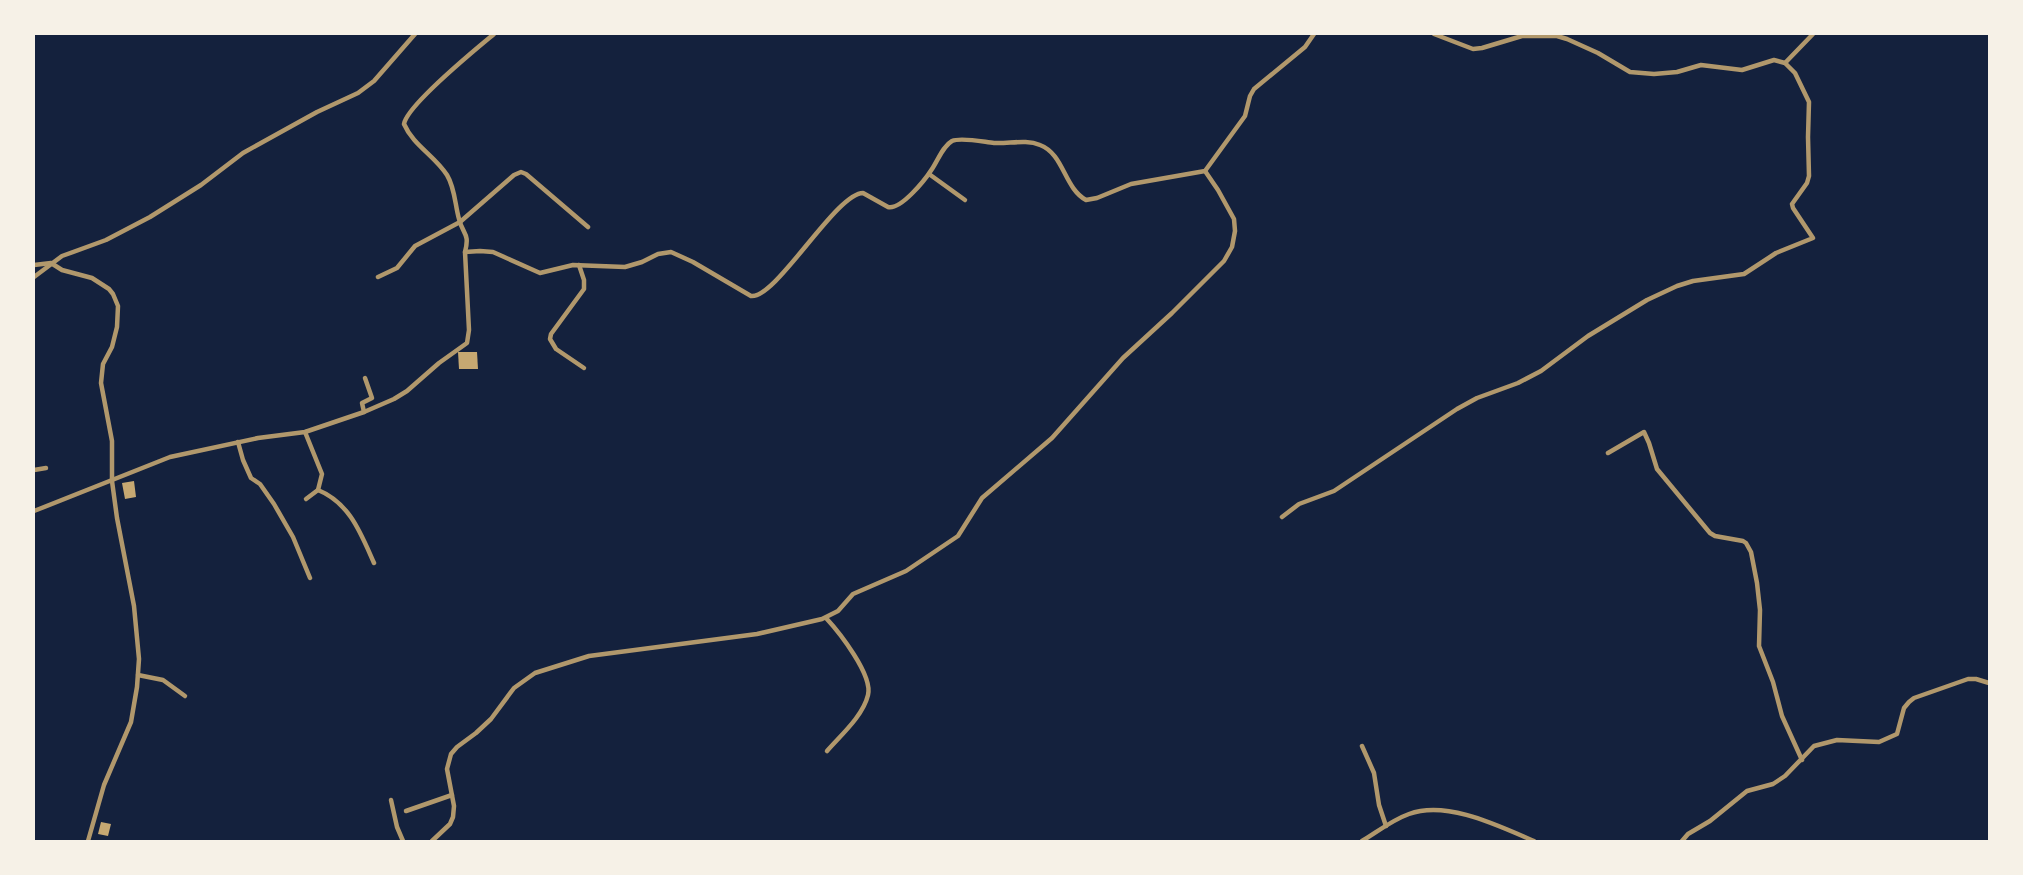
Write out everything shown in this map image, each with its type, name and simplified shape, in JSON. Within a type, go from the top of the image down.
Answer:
[{"type":"street","points":[[34,277],[62,256],[128,229],[150,217],[201,185],[243,153],[317,112],[358,93],[384,72],[415,34]]},
{"type":"street","points":[[34,511],[170,457],[238,442],[305,432],[364,412],[407,391],[439,363],[467,343],[469,330],[465,252],[467,244],[466,232],[460,222],[451,183],[446,173],[415,141],[404,124],[412,110],[432,89],[494,34]]},
{"type":"street","points":[[465,252],[493,252],[540,273],[566,266],[579,265],[625,267],[642,262],[658,254],[671,252],[693,262],[752,296],[756,296],[765,292],[825,224],[857,194],[863,193],[892,208],[900,205],[929,174],[947,145],[959,139],[1040,145],[1051,152],[1077,193],[1086,200],[1097,198],[1140,182],[1205,171],[1245,116],[1250,96],[1254,90],[1305,47],[1314,34]]},
{"type":"street","points":[[1282,517],[1299,504],[1334,491],[1456,409],[1477,398],[1518,383],[1541,371],[1588,336],[1647,300],[1677,286],[1744,274],[1776,253],[1813,238],[1792,204],[1807,183],[1809,176],[1809,102],[1795,73],[1785,63],[1774,60],[1742,70],[1701,65],[1677,72],[1654,74],[1630,72],[1598,53],[1557,36],[1522,36],[1473,49],[1434,34]]},
{"type":"street","points":[[1785,63],[1813,34]]},
{"type":"street","points":[[432,841],[450,824],[453,817],[452,795],[447,769],[451,754],[491,719],[514,688],[535,673],[589,656],[757,634],[826,618],[838,611],[853,594],[906,571],[958,536],[982,498],[1052,438],[1122,358],[1172,313],[1224,261],[1232,246],[1235,231],[1234,219],[1205,171]]},
{"type":"street","points":[[378,277],[397,268],[415,246],[460,222],[521,172],[526,174],[588,227]]},
{"type":"street","points":[[929,174],[965,200]]},
{"type":"street","points":[[34,265],[51,263],[62,270],[99,282],[109,289],[116,300],[119,312],[118,327],[112,347],[103,364],[101,378],[112,440],[112,481],[117,518],[134,606],[138,674],[131,722],[104,785],[88,841]]},
{"type":"street","points":[[579,265],[584,280],[584,289],[551,334],[550,339],[552,346],[584,368]]},
{"type":"street","points":[[364,412],[362,403],[372,398],[365,378]]},
{"type":"street","points":[[305,432],[322,469],[318,490],[306,499]]},
{"type":"street","points":[[1608,453],[1644,433],[1657,469],[1710,533],[1715,536],[1740,540],[1746,543],[1751,552],[1757,584],[1760,610],[1759,646],[1773,682],[1782,716],[1802,760]]},
{"type":"street","points":[[238,442],[251,478],[260,484],[274,504],[293,537],[310,578]]},
{"type":"street","points":[[34,470],[46,468]]},
{"type":"street","points":[[318,490],[336,499],[348,513],[360,532],[374,563]]},
{"type":"street","points":[[826,618],[852,651],[869,689],[864,704],[854,720],[827,751]]},
{"type":"street","points":[[138,674],[163,680],[185,696]]},
{"type":"street","points":[[1682,841],[1688,834],[1710,821],[1747,791],[1781,780],[1814,746],[1838,740],[1879,742],[1897,734],[1904,708],[1914,698],[1968,679],[1989,683]]},
{"type":"street","points":[[1362,746],[1374,773],[1379,805],[1386,826]]},
{"type":"street","points":[[406,811],[452,795]]},
{"type":"street","points":[[391,800],[397,827],[403,841]]},
{"type":"street","points":[[1362,841],[1386,826],[1415,812],[1444,810],[1471,817],[1534,841]]},
{"type":"building","points":[[458,352],[477,352],[478,369],[459,369]]},
{"type":"building","points":[[134,481],[136,497],[125,499],[122,483]]},
{"type":"building","points":[[101,822],[111,824],[108,836],[98,834]]}]
